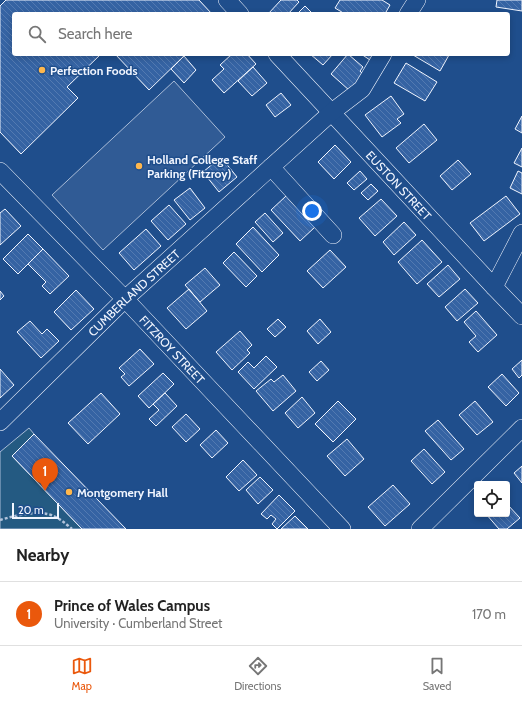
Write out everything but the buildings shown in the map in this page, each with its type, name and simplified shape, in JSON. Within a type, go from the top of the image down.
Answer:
[{"type":"street","points":[[227,0],[238,12]]},
{"type":"street","points":[[409,12],[417,0]]},
{"type":"street","name":"EUSTON STREET","points":[[279,56],[522,316]]},
{"type":"street","name":"CUMBERLAND STREET","points":[[0,422],[125,300],[270,167],[332,112],[362,89],[382,56]]},
{"type":"street","points":[[270,167],[333,235]]},
{"type":"street","name":"FITZROY STREET","points":[[0,171],[125,300],[342,529]]},
{"type":"street","points":[[494,287],[522,233]]},
{"type":"street","points":[[420,529],[522,428]]},
{"type":"path","points":[[0,520],[31,514],[49,514],[62,521],[72,529]]},
{"type":"shaded area","name":"Holland College Staff Parking (Fitzroy)","points":[[174,81],[225,137],[103,250],[52,195]]},
{"type":"shaded area","points":[[29,428],[34,434],[12,456],[82,529],[0,529],[0,452]]},
{"type":"place","name":"Perfection Foods","points":[[42,70]]},
{"type":"place","name":"Holland College Staff Parking (Fitzroy)","points":[[139,166]]},
{"type":"place","name":"Prince of Wales Campus","points":[[45,491]]},
{"type":"place","name":"Montgomery Hall","points":[[69,492]]}]
